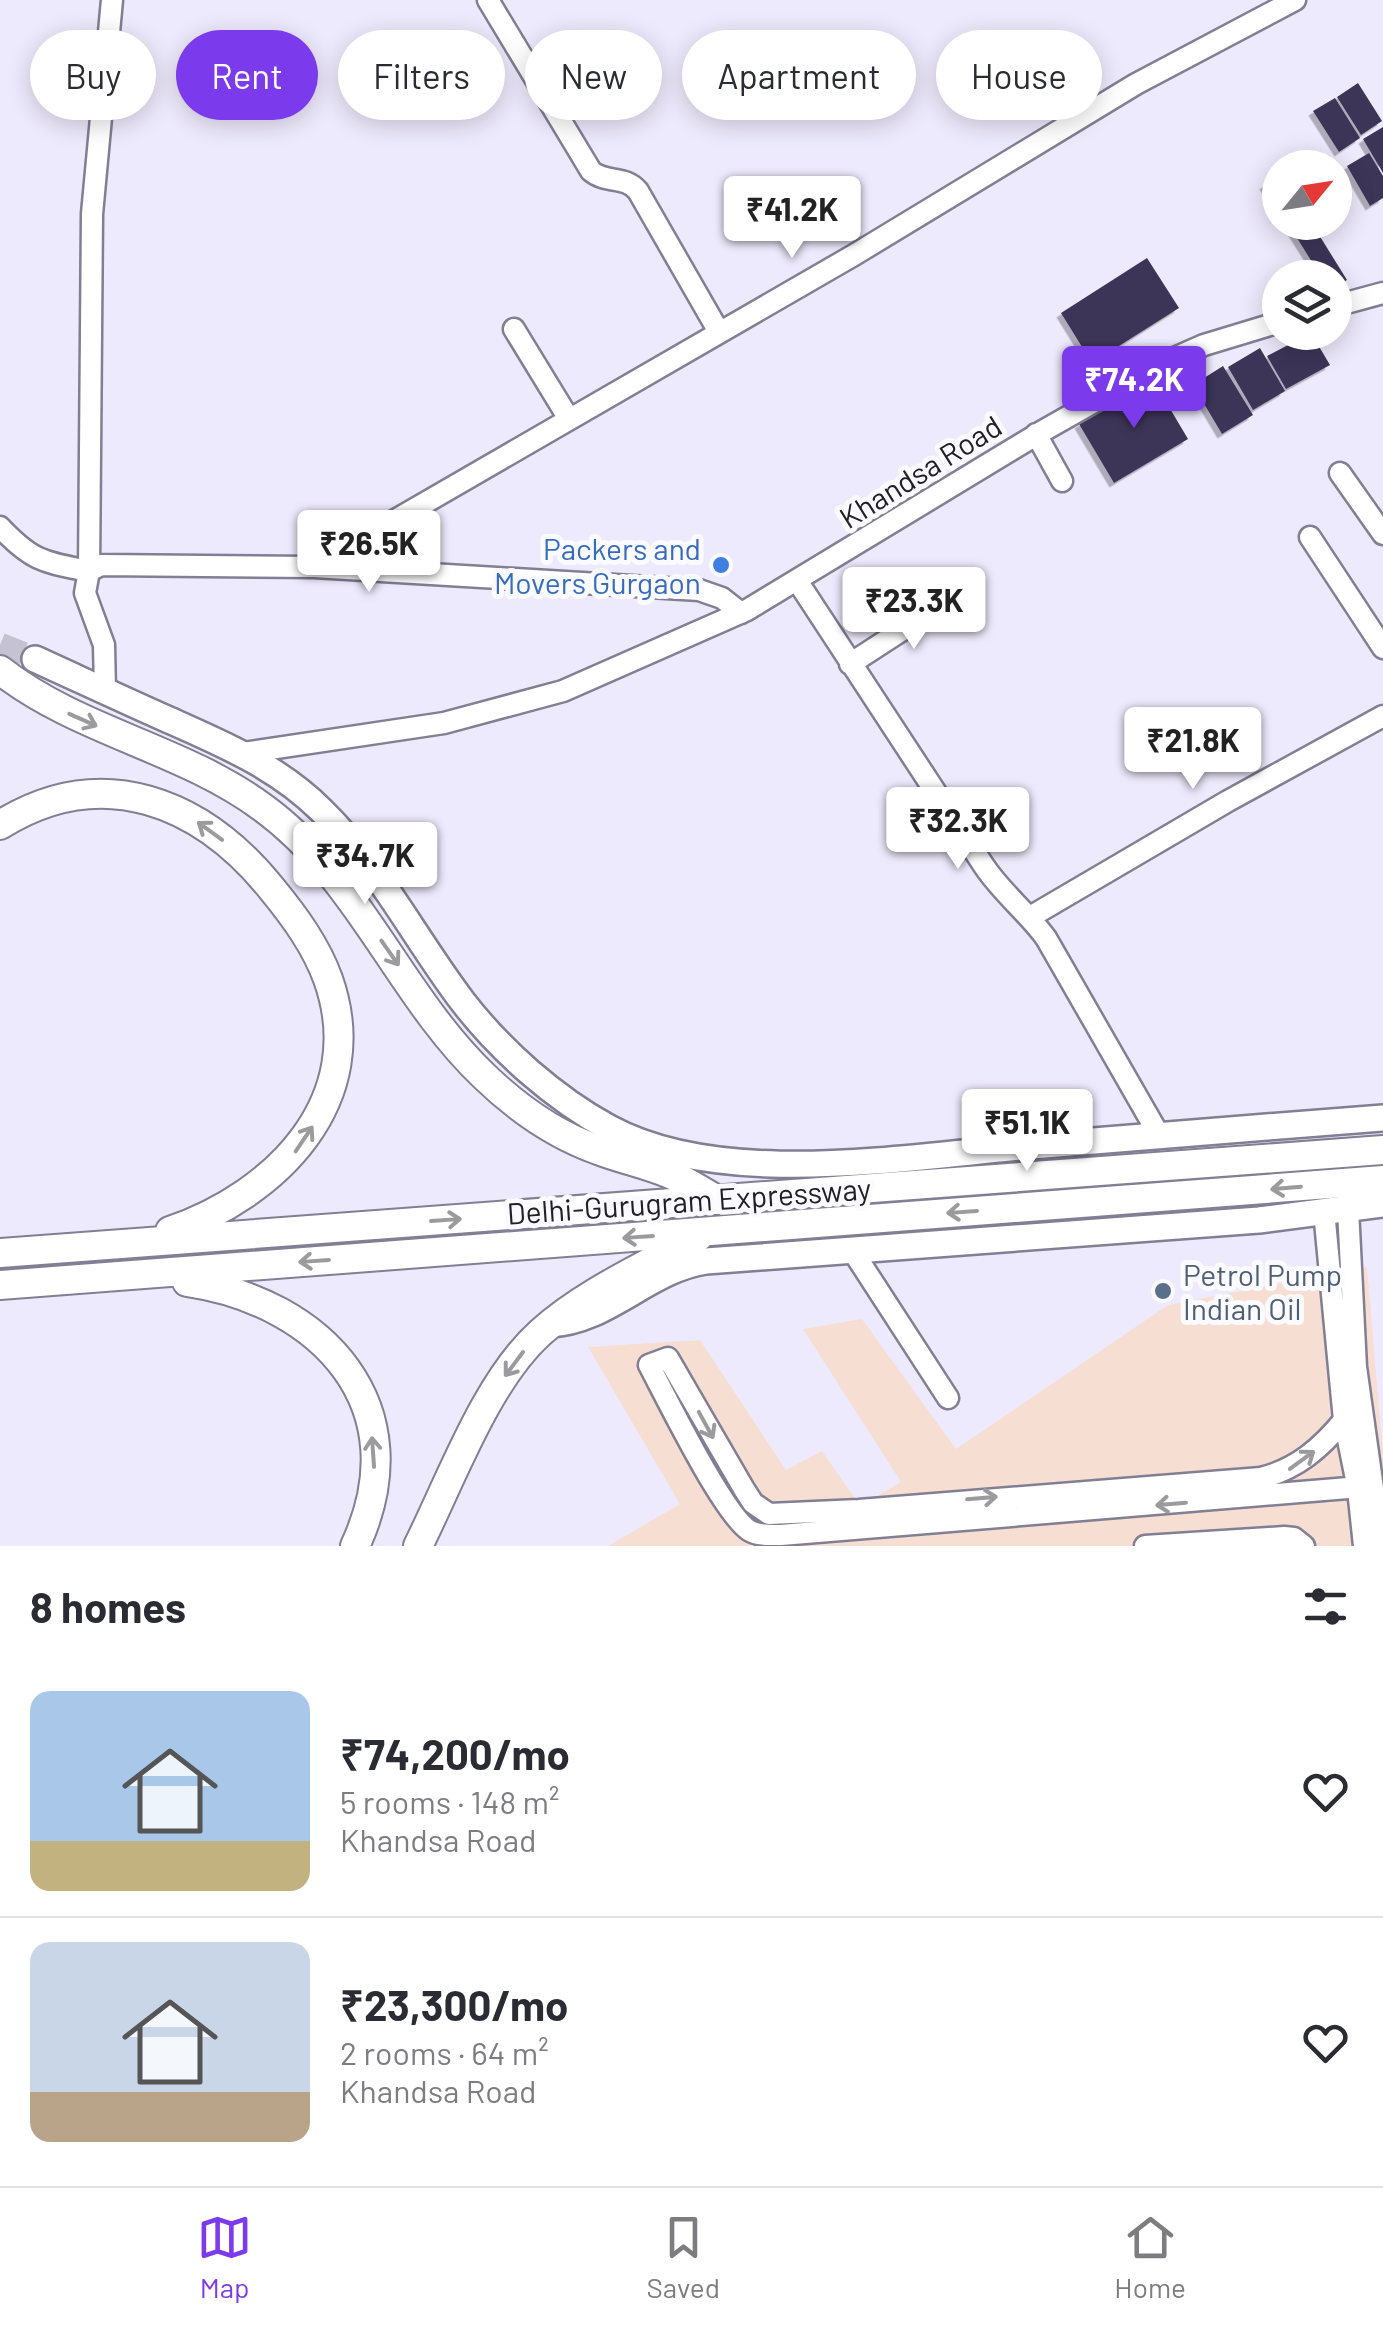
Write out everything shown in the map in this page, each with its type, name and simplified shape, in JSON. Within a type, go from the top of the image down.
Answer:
[{"type":"highway","points":[[0,670],[64,711],[217,778],[260,805],[296,834],[329,870],[440,1024],[481,1073],[512,1101],[556,1130],[595,1149],[670,1173],[718,1200]]},
{"type":"highway","points":[[0,825],[33,806],[95,793],[142,798],[169,806],[212,831],[261,875],[307,937],[329,983],[338,1027],[334,1065],[322,1105],[303,1142],[270,1178],[236,1202],[199,1221],[135,1243]]},
{"type":"highway","name":"Delhi-Gurugram Expressway","points":[[0,1253],[1383,1150]]},
{"type":"highway","name":"Delhi-Gurugram Expressway","points":[[0,1285],[1383,1180]]},
{"type":"highway","points":[[418,1546],[488,1403],[512,1364],[550,1324],[586,1299],[708,1232]]},
{"type":"highway","points":[[138,1274],[214,1286],[268,1304],[308,1328],[338,1357],[360,1394],[373,1442],[372,1488],[354,1546]]},
{"type":"main road","points":[[35,659],[242,753],[291,784],[348,838],[462,1000],[500,1046],[612,1129],[676,1153],[711,1161],[809,1164],[1383,1118]]},
{"type":"main road","points":[[550,1324],[570,1324],[582,1319],[658,1276],[695,1262],[1259,1220],[1383,1204]]},
{"type":"street","points":[[104,691],[104,645],[84,593],[89,571],[92,214],[112,0]]},
{"type":"street","points":[[488,0],[591,171],[604,178],[626,180],[638,191],[719,332]]},
{"type":"street","points":[[314,567],[906,225],[1136,84],[1295,0]]},
{"type":"street","points":[[1352,302],[1383,294]]},
{"type":"street","name":"Khandsa Road","points":[[242,753],[444,723],[563,690],[741,613],[798,582],[1036,434],[1161,364],[1262,328]]},
{"type":"street","points":[[514,329],[569,419]]},
{"type":"street","points":[[1036,434],[1062,481]]},
{"type":"street","points":[[1340,473],[1383,534]]},
{"type":"street","points":[[0,528],[23,551],[40,561],[89,571],[101,565],[314,567],[699,590],[722,598],[741,613]]},
{"type":"street","points":[[1310,538],[1383,648]]},
{"type":"street","points":[[798,582],[984,866],[1052,949],[1159,1135]]},
{"type":"street","points":[[850,664],[950,599]]},
{"type":"street","points":[[1030,918],[1228,800],[1383,716]]},
{"type":"street","points":[[1336,1210],[1344,1420],[1381,1546]]},
{"type":"street","points":[[1336,1210],[1356,1367],[1365,1487],[1364,1546]]},
{"type":"street","points":[[852,1250],[948,1398]]},
{"type":"street","points":[[1344,1420],[1300,1462],[1262,1478],[769,1514],[762,1511],[713,1438],[668,1358],[649,1364],[691,1444],[739,1522],[750,1530],[781,1535],[1365,1487]]},
{"type":"street","points":[[750,1530],[762,1511]]},
{"type":"street","points":[[1146,1546],[1284,1537],[1294,1538],[1304,1546]]},
{"type":"shaded area","points":[[1367,1267],[1383,1455],[1383,1546],[608,1546],[680,1504],[588,1347],[700,1340],[786,1470],[822,1451],[860,1506],[901,1482],[803,1329],[862,1319],[956,1449],[1168,1305]]},
{"type":"building","points":[[1358,83],[1382,121],[1361,135],[1337,97]]},
{"type":"building","points":[[1335,98],[1360,138],[1338,150],[1313,111]]},
{"type":"building","points":[[1383,127],[1383,173],[1363,139]]},
{"type":"building","points":[[1369,153],[1383,176],[1383,198],[1370,206],[1352,175],[1352,163]]},
{"type":"building","points":[[1298,240],[1322,240],[1335,260],[1311,260]]},
{"type":"building","points":[[1147,258],[1179,308],[1092,363],[1061,313]]},
{"type":"building","points":[[1260,348],[1285,391],[1253,410],[1228,367]]},
{"type":"building","points":[[1278,350],[1321,350],[1330,365],[1286,389],[1267,356]]},
{"type":"building","points":[[1223,366],[1253,415],[1222,434],[1193,385]]},
{"type":"building","points":[[1153,380],[1188,439],[1114,483],[1079,424]]},
{"type":"tunnel","points":[[0,645],[35,659]]},
{"type":"place","name":"Packers and Movers Gurgaon","points":[[721,565]]},
{"type":"place","name":"Petrol Pump Indian Oil","points":[[1163,1291]]}]
